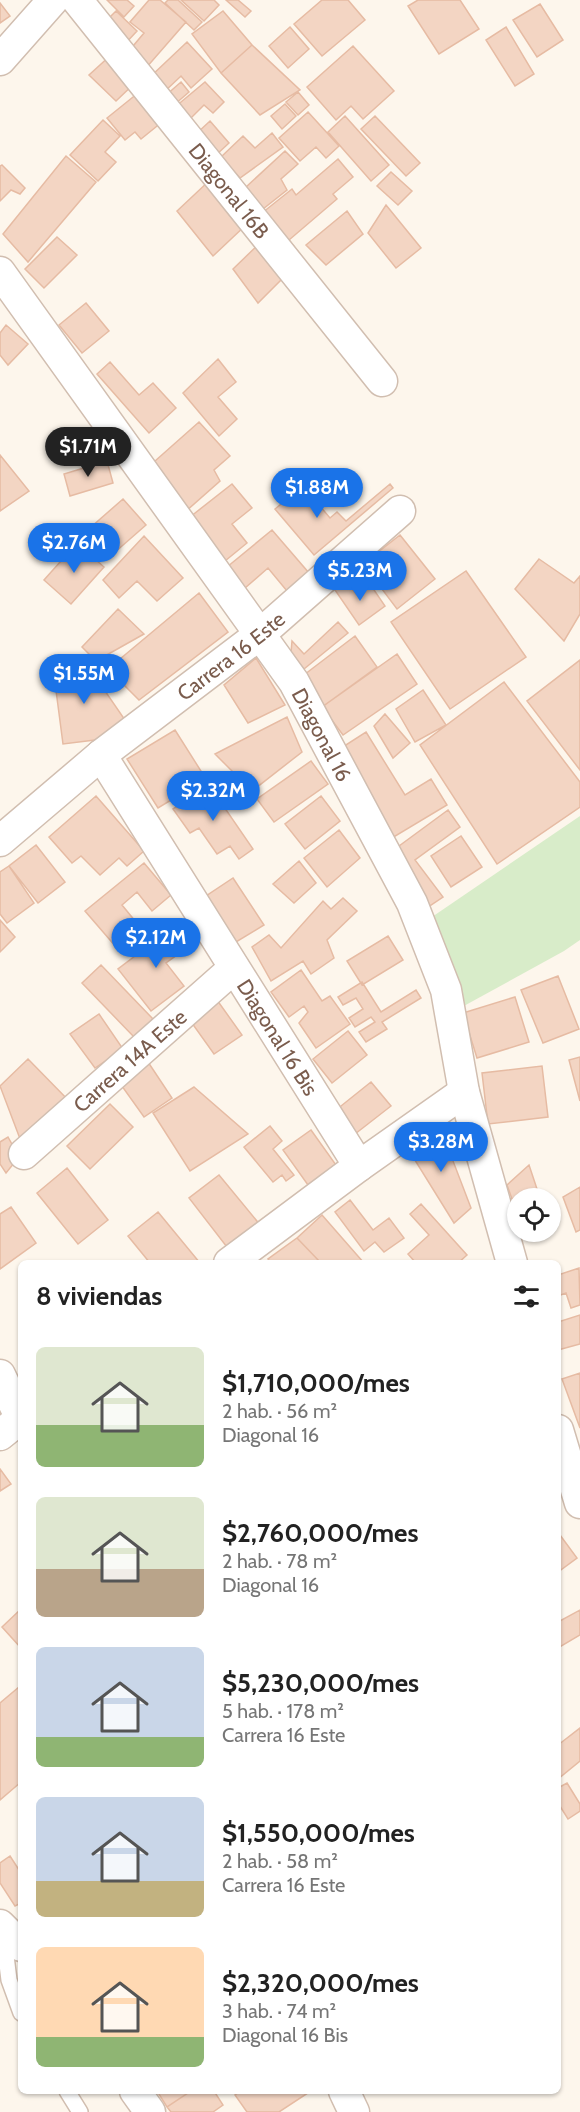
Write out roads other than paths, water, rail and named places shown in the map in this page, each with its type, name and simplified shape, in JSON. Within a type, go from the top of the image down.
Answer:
[{"type":"street","points":[[0,60],[53,0]]},
{"type":"street","name":"Diagonal 16B","points":[[77,0],[382,381]]},
{"type":"street","name":"Diagonal 16","points":[[0,272],[294,682],[411,903],[446,990],[464,1092],[511,1260]]},
{"type":"street","name":"Carrera 16 Este","points":[[0,841],[101,755],[259,635],[400,511]]},
{"type":"street","name":"Diagonal 16 Bis","points":[[101,755],[359,1166]]},
{"type":"street","name":"Carrera 14A Este","points":[[24,1154],[234,968]]},
{"type":"street","points":[[233,1260],[359,1166],[464,1092]]},
{"type":"street","points":[[0,1375],[18,1412]]},
{"type":"street","points":[[0,1435],[18,1420]]},
{"type":"street","points":[[561,1446],[572,1504]]},
{"type":"street","points":[[137,2094],[150,2112]]},
{"type":"street","points":[[345,2094],[354,2112]]},
{"type":"lane","points":[[9,1944],[9,1980],[18,2005]]},
{"type":"lane","points":[[69,2094],[80,2112]]}]
